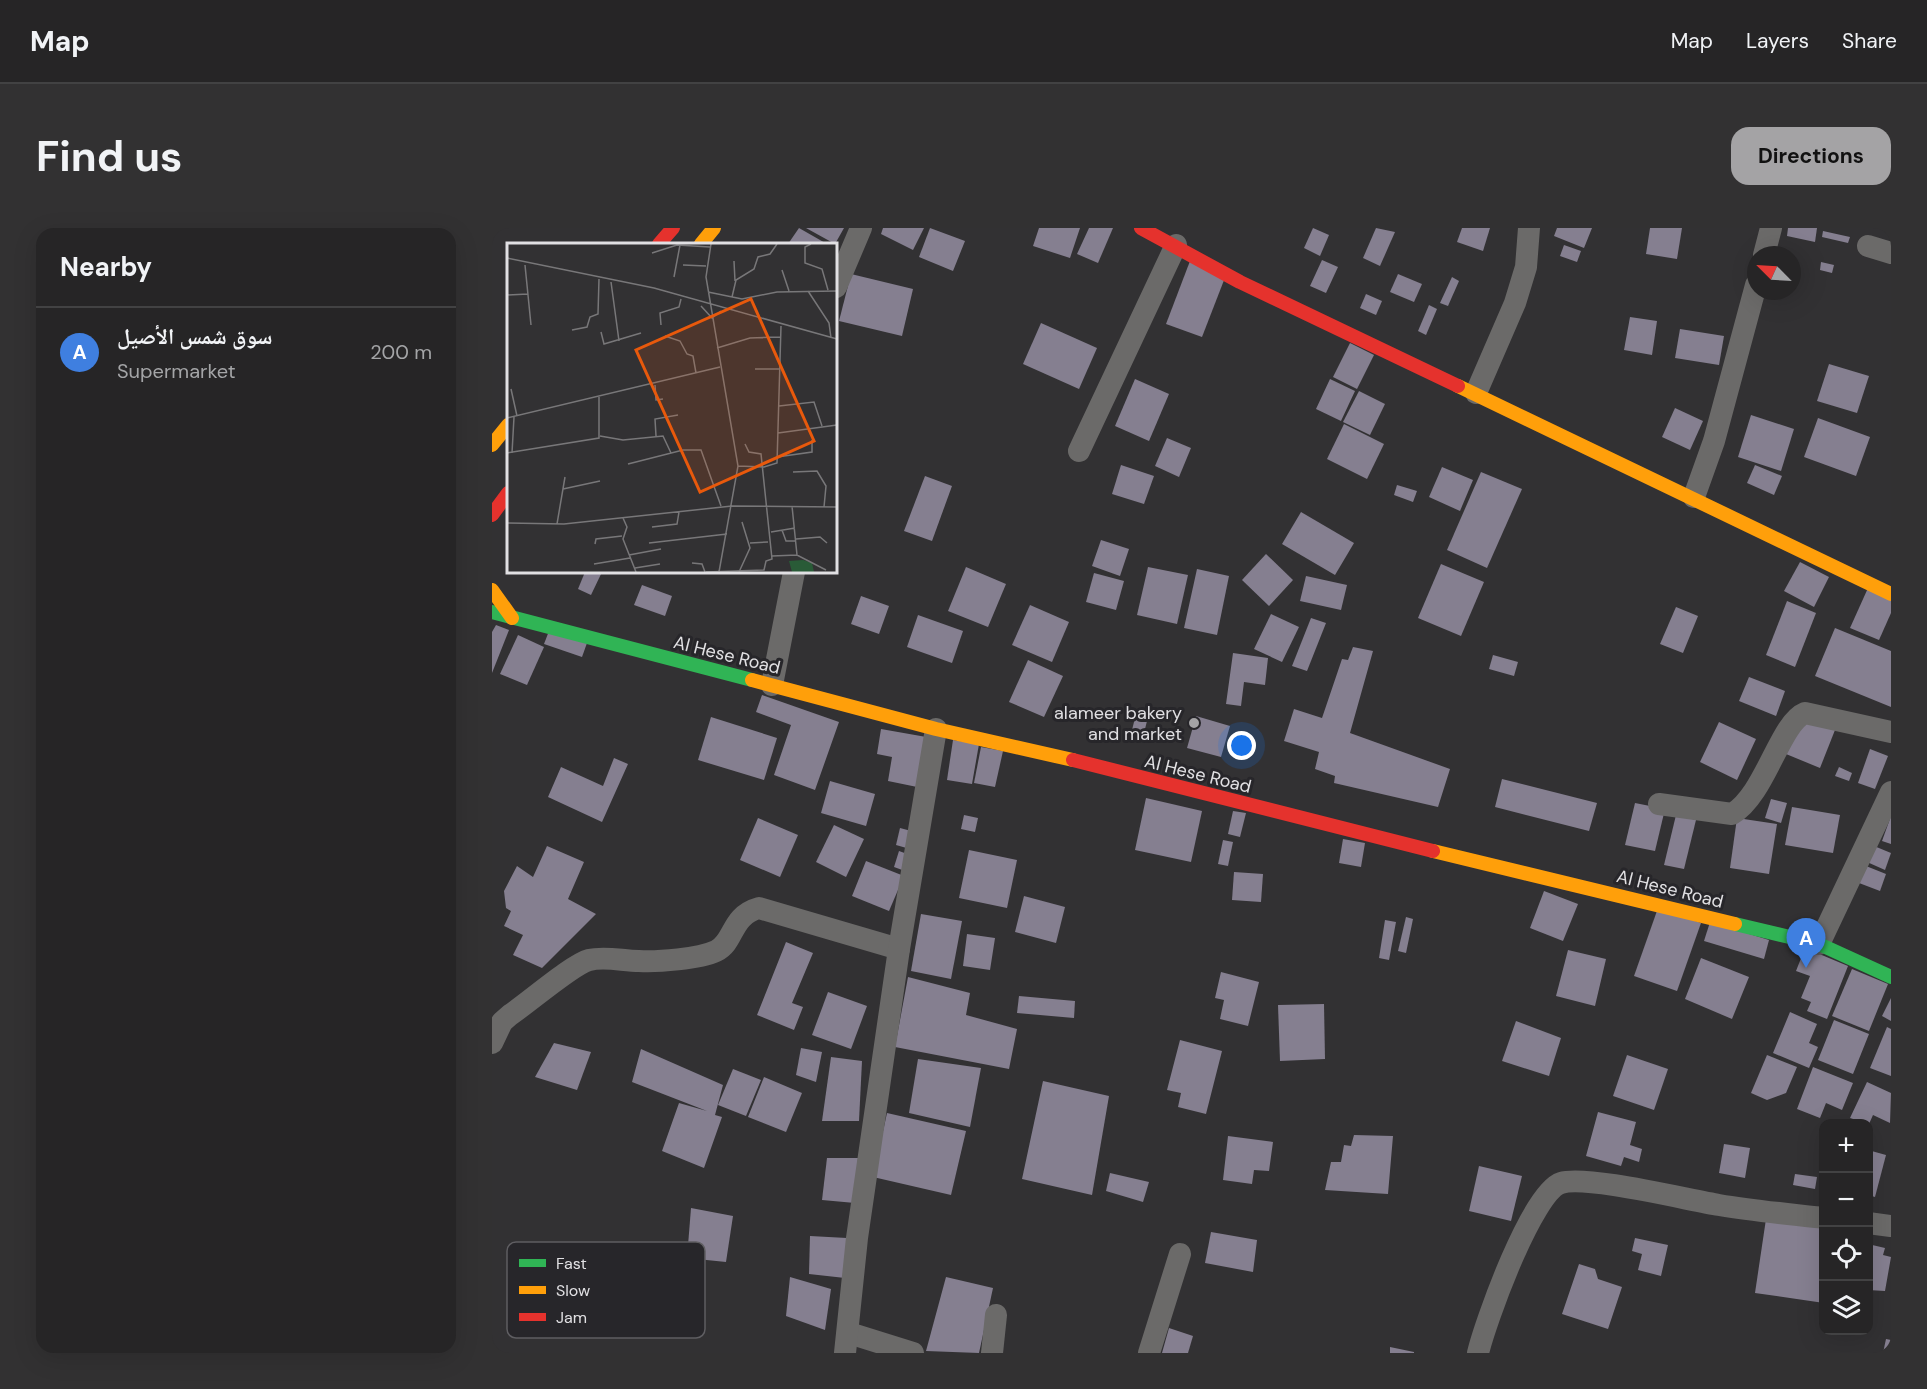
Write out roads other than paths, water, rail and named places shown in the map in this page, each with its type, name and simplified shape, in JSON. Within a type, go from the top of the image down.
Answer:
[{"type":"main road","points":[[660,243],[673,228]]},
{"type":"main road","points":[[702,243],[714,228]]},
{"type":"main road","points":[[1141,228],[1176,245],[1240,282],[1694,497],[1888,585]]},
{"type":"main road","points":[[492,445],[507,426]]},
{"type":"main road","points":[[492,515],[507,494]]},
{"type":"main road","points":[[492,590],[512,618],[492,620]]},
{"type":"main road","name":"Al Hese Road","points":[[492,612],[936,729],[1013,744],[1352,832],[1819,944],[1891,977]]},
{"type":"street","points":[[837,285],[861,228]]},
{"type":"street","points":[[1476,393],[1515,303],[1526,267],[1528,228]]},
{"type":"street","points":[[1767,246],[1772,228]]},
{"type":"street","points":[[1079,452],[1176,245]]},
{"type":"street","points":[[1868,246],[1891,253]]},
{"type":"street","points":[[1694,497],[1714,441],[1752,300]]},
{"type":"street","points":[[772,685],[794,573]]},
{"type":"street","points":[[1659,804],[1732,814],[1742,808],[1763,778],[1796,720],[1805,713],[1891,732]]},
{"type":"street","points":[[913,1353],[847,1343],[857,1238],[899,949],[936,729]]},
{"type":"street","points":[[1819,944],[1891,792]]},
{"type":"street","points":[[492,1043],[502,1022],[580,964],[604,959],[642,962],[716,951],[727,944],[731,930],[749,911],[759,908],[899,949]]},
{"type":"street","points":[[1478,1353],[1482,1333],[1513,1254],[1540,1204],[1560,1183],[1596,1184],[1723,1206],[1819,1217]]},
{"type":"street","points":[[1873,1224],[1891,1226]]},
{"type":"street","points":[[1149,1353],[1180,1254]]},
{"type":"street","points":[[992,1353],[996,1315]]},
{"type":"place","name":"alameer bakery and market","points":[[1194,723]]},
{"type":"place","name":"سوق شمس الأصيل","points":[[1806,968]]}]
